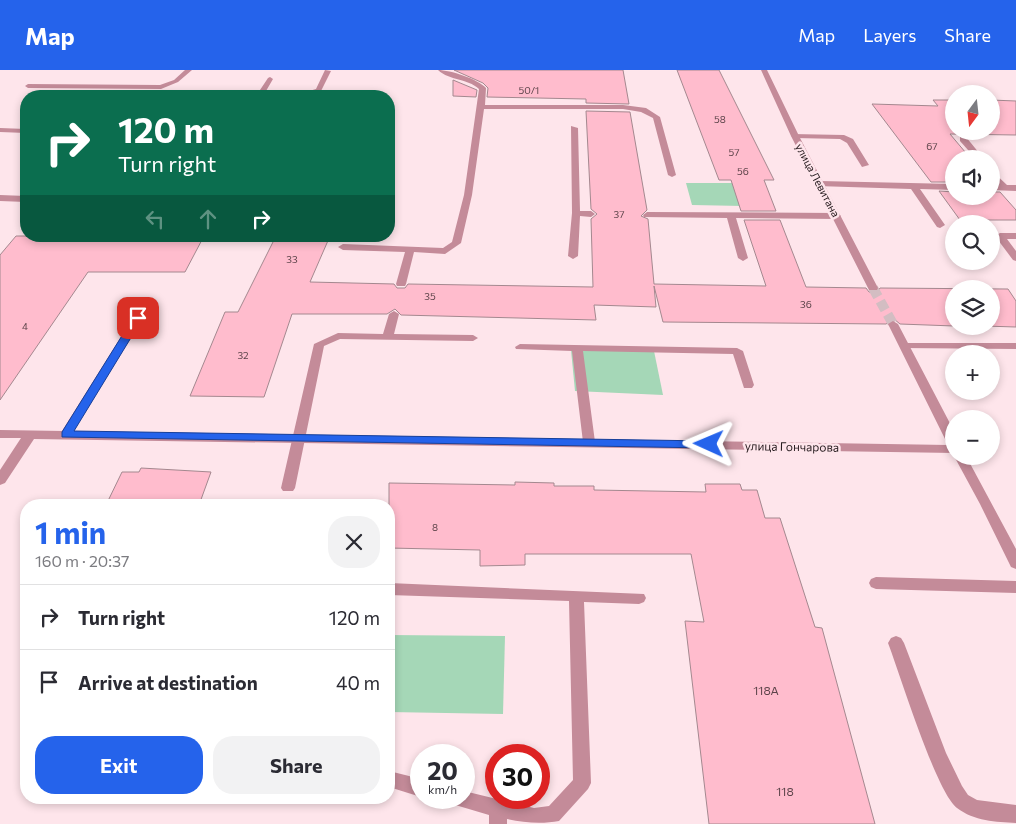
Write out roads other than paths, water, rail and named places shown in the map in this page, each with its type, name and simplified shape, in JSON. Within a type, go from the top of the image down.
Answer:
[{"type":"street","points":[[28,86],[161,87],[176,81],[189,70]]},
{"type":"street","points":[[343,247],[445,251],[456,244],[468,195],[483,88],[477,81],[454,78],[441,70]]},
{"type":"street","name":"улица Левитана","points":[[764,70],[795,136],[873,288]]},
{"type":"street","points":[[319,90],[328,71]]},
{"type":"street","points":[[264,90],[270,79]]},
{"type":"street","points":[[481,107],[624,107],[643,110],[656,117],[672,175]]},
{"type":"street","points":[[573,256],[576,213],[574,128]]},
{"type":"street","points":[[0,130],[20,131]]},
{"type":"street","points":[[795,136],[841,137],[850,141],[865,165]]},
{"type":"street","points":[[964,140],[972,150]]},
{"type":"street","points":[[1000,182],[1005,188]]},
{"type":"street","points":[[820,184],[945,187]]},
{"type":"street","points":[[914,186],[940,225]]},
{"type":"street","points":[[1000,188],[1016,188]]},
{"type":"street","points":[[0,198],[20,199]]},
{"type":"street","points":[[576,213],[591,214]]},
{"type":"street","points":[[647,215],[837,216]]},
{"type":"street","points":[[731,215],[743,258]]},
{"type":"street","points":[[1016,236],[1000,236],[1016,258]]},
{"type":"street","points":[[401,284],[410,249]]},
{"type":"street","points":[[388,337],[394,314]]},
{"type":"street","points":[[66,434],[138,318]]},
{"type":"street","points":[[893,324],[945,426]]},
{"type":"street","points":[[288,488],[319,344],[338,336],[473,338]]},
{"type":"street","points":[[905,346],[1016,346]]},
{"type":"street","points":[[520,347],[737,351],[748,385]]},
{"type":"street","points":[[577,348],[589,442]]},
{"type":"street","name":"улица Гончарова","points":[[0,434],[589,442],[945,450]]},
{"type":"street","points":[[0,480],[30,435]]},
{"type":"street","points":[[965,465],[1016,563]]},
{"type":"street","points":[[876,583],[1016,587]]},
{"type":"street","points":[[395,589],[576,598],[639,598]]},
{"type":"street","points":[[475,806],[498,816],[534,817],[553,815],[582,783],[576,598]]},
{"type":"street","points":[[896,643],[941,761],[960,800],[984,812],[1016,814]]},
{"type":"street","points":[[395,781],[410,785]]},
{"type":"tunnel","points":[[873,288],[893,324]]}]
